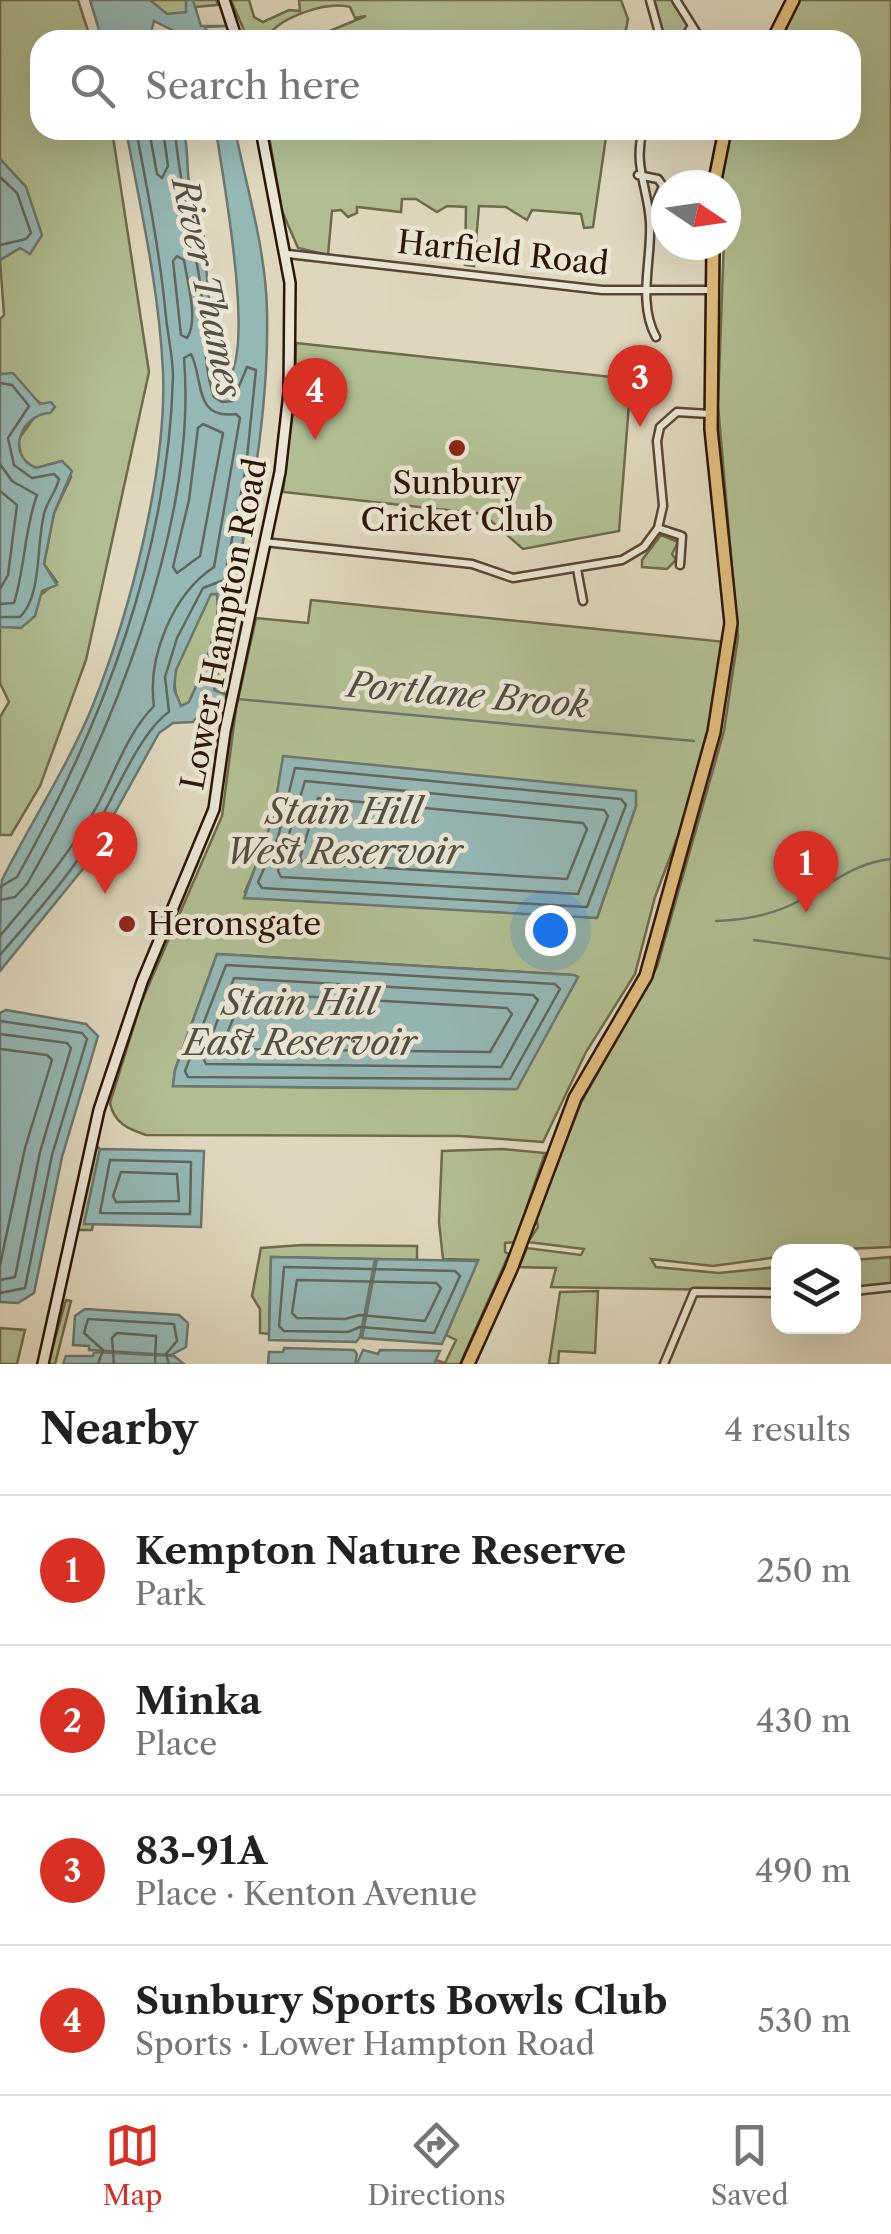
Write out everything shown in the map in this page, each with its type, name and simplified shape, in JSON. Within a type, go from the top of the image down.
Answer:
[{"type":"highway","points":[[778,30],[793,0]]},
{"type":"highway","points":[[717,170],[723,140]]},
{"type":"highway","points":[[468,1364],[511,1269],[575,1098],[646,976],[664,903],[708,762],[730,642],[711,414],[713,260]]},
{"type":"street","points":[[224,0],[234,30]]},
{"type":"street","points":[[650,0],[658,30]]},
{"type":"street","points":[[676,0],[695,30]]},
{"type":"street","name":"Lower Hampton Road","points":[[43,1364],[100,1110],[142,982],[214,809],[222,744],[280,472],[289,393],[288,254],[263,140]]},
{"type":"street","points":[[642,140],[638,175],[650,218],[647,320],[656,337]]},
{"type":"street","points":[[638,175],[658,179],[663,186],[650,218]]},
{"type":"street","name":"Harfield Road","points":[[288,254],[648,291],[713,290]]},
{"type":"street","points":[[264,542],[472,564],[513,578],[576,570],[633,555],[658,528],[663,506],[657,440],[660,427],[678,412],[711,414]]},
{"type":"street","points":[[658,528],[682,536],[680,565]]},
{"type":"street","points":[[576,570],[584,601]]},
{"type":"street","points":[[861,1289],[891,1287]]},
{"type":"street","points":[[664,1364],[694,1292],[771,1294]]},
{"type":"green space","points":[[0,0],[78,0],[88,30],[30,30],[30,140],[114,140],[149,372],[86,660],[40,786],[11,835],[0,835],[0,717],[9,702],[0,683],[0,627],[57,582],[44,564],[54,513],[71,477],[62,461],[36,468],[22,460],[18,440],[43,405],[0,374],[0,319],[4,315],[0,260],[20,248],[26,187],[0,159]]},
{"type":"green space","points":[[146,0],[216,0],[218,5],[195,7],[192,17],[165,18]]},
{"type":"green space","points":[[231,0],[249,0],[254,17],[263,22],[289,10],[300,11],[299,0],[621,0],[628,19],[626,30],[332,30],[366,16],[355,18],[350,7],[330,6],[294,17],[273,30],[244,30]]},
{"type":"green space","points":[[650,0],[676,0],[689,30],[658,30]]},
{"type":"green space","points":[[793,0],[891,0],[891,1247],[771,1244],[771,1258],[713,1266],[651,1259],[656,1267],[719,1273],[771,1268],[771,1291],[551,1287],[556,1268],[519,1267],[527,1248],[581,1255],[584,1249],[528,1242],[538,1227],[536,1217],[581,1103],[657,967],[724,731],[738,637],[718,405],[723,260],[741,260],[741,170],[717,170],[723,140],[861,140],[861,30],[778,30]]},
{"type":"green space","points":[[270,140],[606,140],[593,227],[584,228],[581,214],[532,210],[527,220],[506,207],[479,206],[474,266],[465,265],[466,207],[447,206],[437,212],[416,199],[402,199],[401,212],[357,207],[357,213],[348,217],[341,210],[332,211],[328,255],[298,248],[282,211]]},
{"type":"green space","name":"Sunbury Cricket Club","points":[[296,343],[631,379],[619,531],[523,549],[483,514],[283,492],[295,389]]},
{"type":"green space","points":[[661,535],[678,542],[672,554],[676,560],[667,569],[642,567],[642,560]]},
{"type":"green space","points":[[211,594],[217,594],[218,607],[214,635],[189,702],[181,706],[176,693],[177,664],[188,633]]},
{"type":"green space","points":[[311,600],[726,642],[698,783],[655,897],[635,974],[586,1052],[543,1142],[460,1136],[146,1135],[123,1124],[112,1110],[110,1103],[141,1003],[222,816],[236,709],[256,618],[308,623]],"holes":[[[284,757],[636,806],[597,918],[245,892],[269,835]],[[217,954],[573,975],[578,977],[516,1089],[173,1086],[175,1070]]]},
{"type":"green space","points":[[229,610],[246,613],[228,695],[214,691]]},
{"type":"green space","points":[[94,1144],[100,1149],[85,1223],[93,1224],[92,1230],[77,1230]]},
{"type":"green space","points":[[502,1149],[545,1153],[515,1242],[505,1243],[505,1252],[509,1254],[460,1364],[434,1364],[436,1360],[445,1363],[456,1340],[446,1335],[478,1260],[443,1259],[439,1222],[442,1151]]},
{"type":"green space","points":[[417,1246],[417,1260],[271,1257],[269,1334],[260,1333],[260,1309],[252,1296],[261,1248]]},
{"type":"green space","points":[[891,1257],[891,1283],[861,1287],[861,1259]]},
{"type":"green space","points":[[598,1291],[595,1353],[559,1351],[558,1364],[549,1364],[560,1292]]},
{"type":"green space","points":[[66,1300],[71,1301],[55,1364],[48,1364]]},
{"type":"green space","points":[[0,1328],[25,1330],[17,1364],[0,1364]]},
{"type":"water","points":[[90,0],[150,0],[167,14],[186,12],[186,0],[193,0],[201,26],[226,26],[172,30],[154,21],[152,30],[99,30]]},
{"type":"water","name":"River Thames","points":[[128,140],[185,140],[189,183],[202,219],[216,354],[225,381],[234,366],[238,302],[218,140],[237,140],[260,243],[266,288],[267,359],[258,455],[214,690],[228,695],[227,701],[210,700],[193,722],[173,723],[159,733],[86,865],[0,971],[2,880],[93,705],[120,628],[143,541],[163,410],[161,340]],"holes":[[[211,594],[217,594],[218,607],[200,677],[189,702],[181,706],[174,689],[176,670]]]},
{"type":"water","points":[[0,159],[26,187],[42,235],[30,254],[20,248],[0,260]]},
{"type":"water","points":[[13,373],[40,404],[51,402],[55,407],[25,427],[19,445],[21,454],[36,468],[62,461],[72,471],[54,513],[44,564],[57,585],[42,591],[35,616],[21,628],[0,627],[0,374]]},
{"type":"water","name":"Stain Hill West Reservoir","points":[[283,756],[636,791],[636,806],[597,918],[244,898],[273,818]]},
{"type":"water","name":"Stain Hill East Reservoir","points":[[217,954],[578,977],[517,1089],[173,1086],[175,1070]]},
{"type":"water","points":[[6,1010],[86,1024],[98,1036],[62,1157],[34,1293],[18,1303],[0,1302],[0,1013]]},
{"type":"water","points":[[100,1149],[204,1151],[201,1227],[84,1224]]},
{"type":"water","points":[[271,1257],[375,1259],[356,1342],[269,1340]]},
{"type":"water","points":[[377,1259],[478,1261],[442,1344],[362,1338]]},
{"type":"water","points":[[85,1309],[179,1315],[188,1323],[186,1347],[171,1355],[89,1350],[89,1346],[73,1345],[75,1316]]},
{"type":"water","points":[[284,1348],[354,1350],[357,1354],[355,1364],[268,1364],[269,1352],[283,1352]]},
{"type":"water","points":[[363,1350],[378,1354],[380,1350],[440,1351],[434,1364],[357,1364]]},
{"type":"water","points":[[94,1352],[174,1356],[184,1364],[63,1364],[66,1356],[93,1356]]},
{"type":"waterway","name":"Portlane Brook","points":[[237,699],[694,741]]},
{"type":"waterway","name":"Portlane Brook","points":[[716,921],[779,910],[854,869],[891,859]]},
{"type":"waterway","points":[[754,940],[891,959]]},
{"type":"place","name":"83-91A","points":[[640,427]]},
{"type":"place","name":"Sunbury Sports Bowls Club","points":[[315,440]]},
{"type":"place","name":"Sunbury Cricket Club","points":[[457,448]]},
{"type":"place","name":"Minka","points":[[105,894]]},
{"type":"place","name":"Kempton Nature Reserve","points":[[806,913]]},
{"type":"place","name":"Heronsgate","points":[[127,924]]}]
